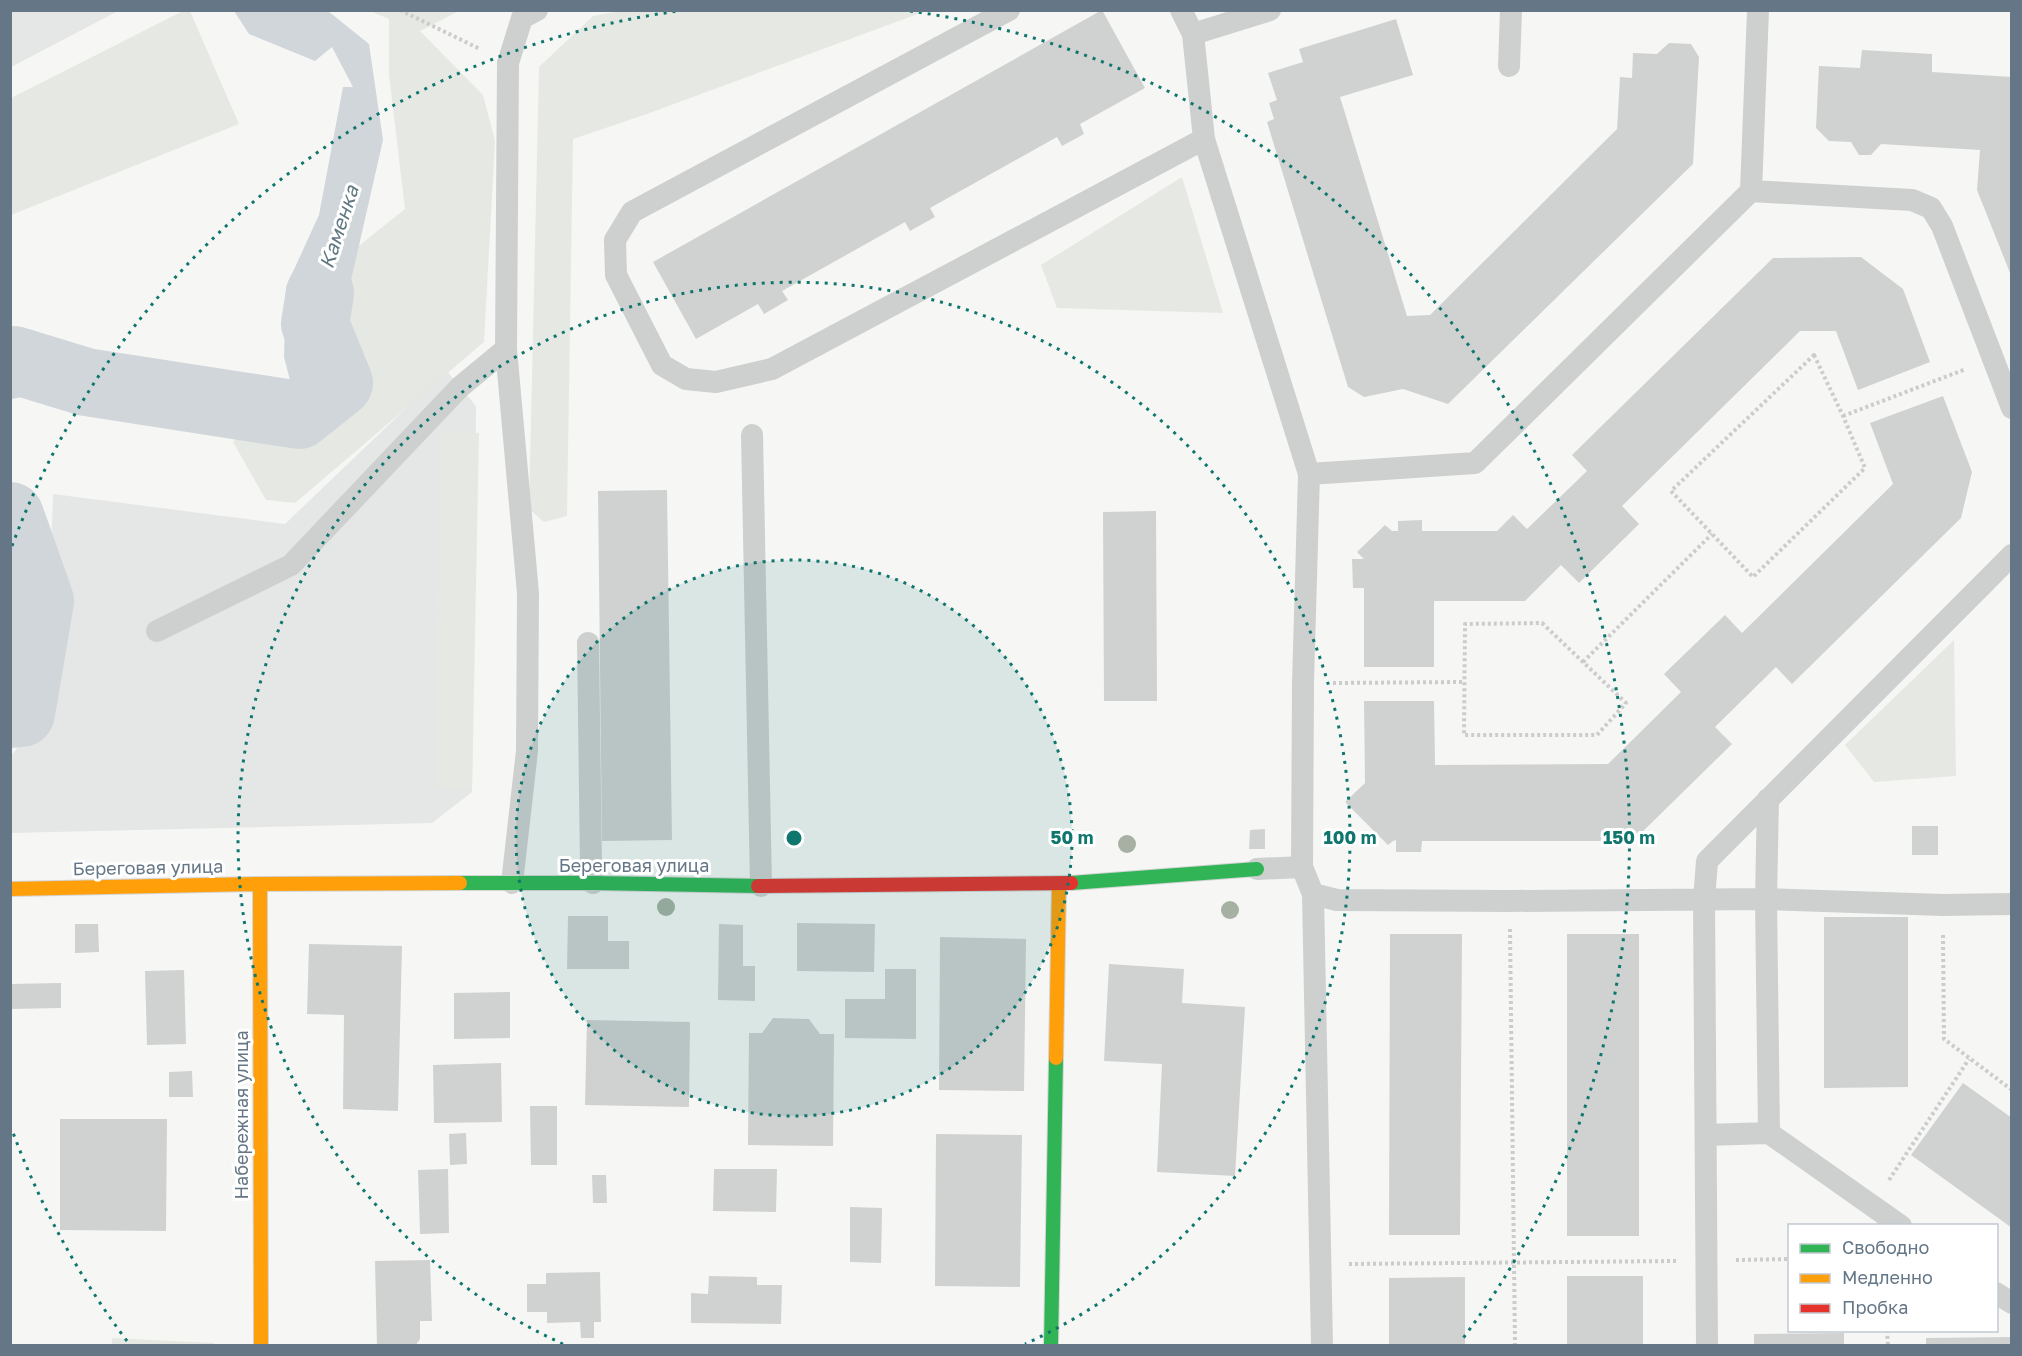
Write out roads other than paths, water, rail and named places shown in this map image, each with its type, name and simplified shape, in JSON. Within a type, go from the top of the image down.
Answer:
[{"type":"street","name":"Береговая улица","points":[[10,889],[260,884],[1059,884],[1257,869]]},
{"type":"street","name":"Набережная улица","points":[[260,884],[261,1346]]},
{"type":"street","points":[[1051,1346],[1059,884]]},
{"type":"lane","points":[[513,883],[527,751],[528,593],[506,349],[508,63],[522,18],[537,10]]},
{"type":"lane","points":[[1009,10],[632,212],[615,240],[616,275],[662,365],[686,379],[716,382],[772,369],[1204,139]]},
{"type":"lane","points":[[1180,10],[1193,34],[1204,139],[1309,474],[1303,683],[1302,867],[1313,894],[1322,1346]]},
{"type":"lane","points":[[1193,34],[1270,10]]},
{"type":"lane","points":[[1509,66],[1511,10]]},
{"type":"lane","points":[[1309,474],[1475,464],[1751,191],[1758,10]]},
{"type":"lane","points":[[1751,191],[1912,200],[1931,208],[1942,226],[2012,408]]},
{"type":"lane","points":[[157,631],[291,565],[460,387],[506,349]]},
{"type":"lane","points":[[752,435],[761,885]]},
{"type":"lane","points":[[1707,1346],[1704,900],[1707,861],[2012,555]]},
{"type":"lane","points":[[588,643],[593,883]]},
{"type":"lane","points":[[1768,799],[1766,899],[1769,1133]]},
{"type":"lane","points":[[1257,869],[1302,867]]},
{"type":"lane","points":[[1313,894],[1337,900],[1509,902],[1766,899],[1943,905],[2012,904]]},
{"type":"lane","points":[[1706,1135],[1769,1133],[1898,1224]]},
{"type":"lane","points":[[1998,1294],[2012,1303]]},
{"type":"water","points":[[234,11],[328,11],[369,44],[383,140],[350,285],[339,383],[299,415],[284,357],[286,287],[319,215],[343,87],[353,87],[332,47],[315,61],[249,34]]},
{"type":"waterway","name":"Каменка","points":[[10,365],[14,360],[86,382],[299,415],[339,383],[315,324],[320,293]]},
{"type":"waterway","name":"Каменка","points":[[10,516],[40,601],[21,713],[10,714]]}]
